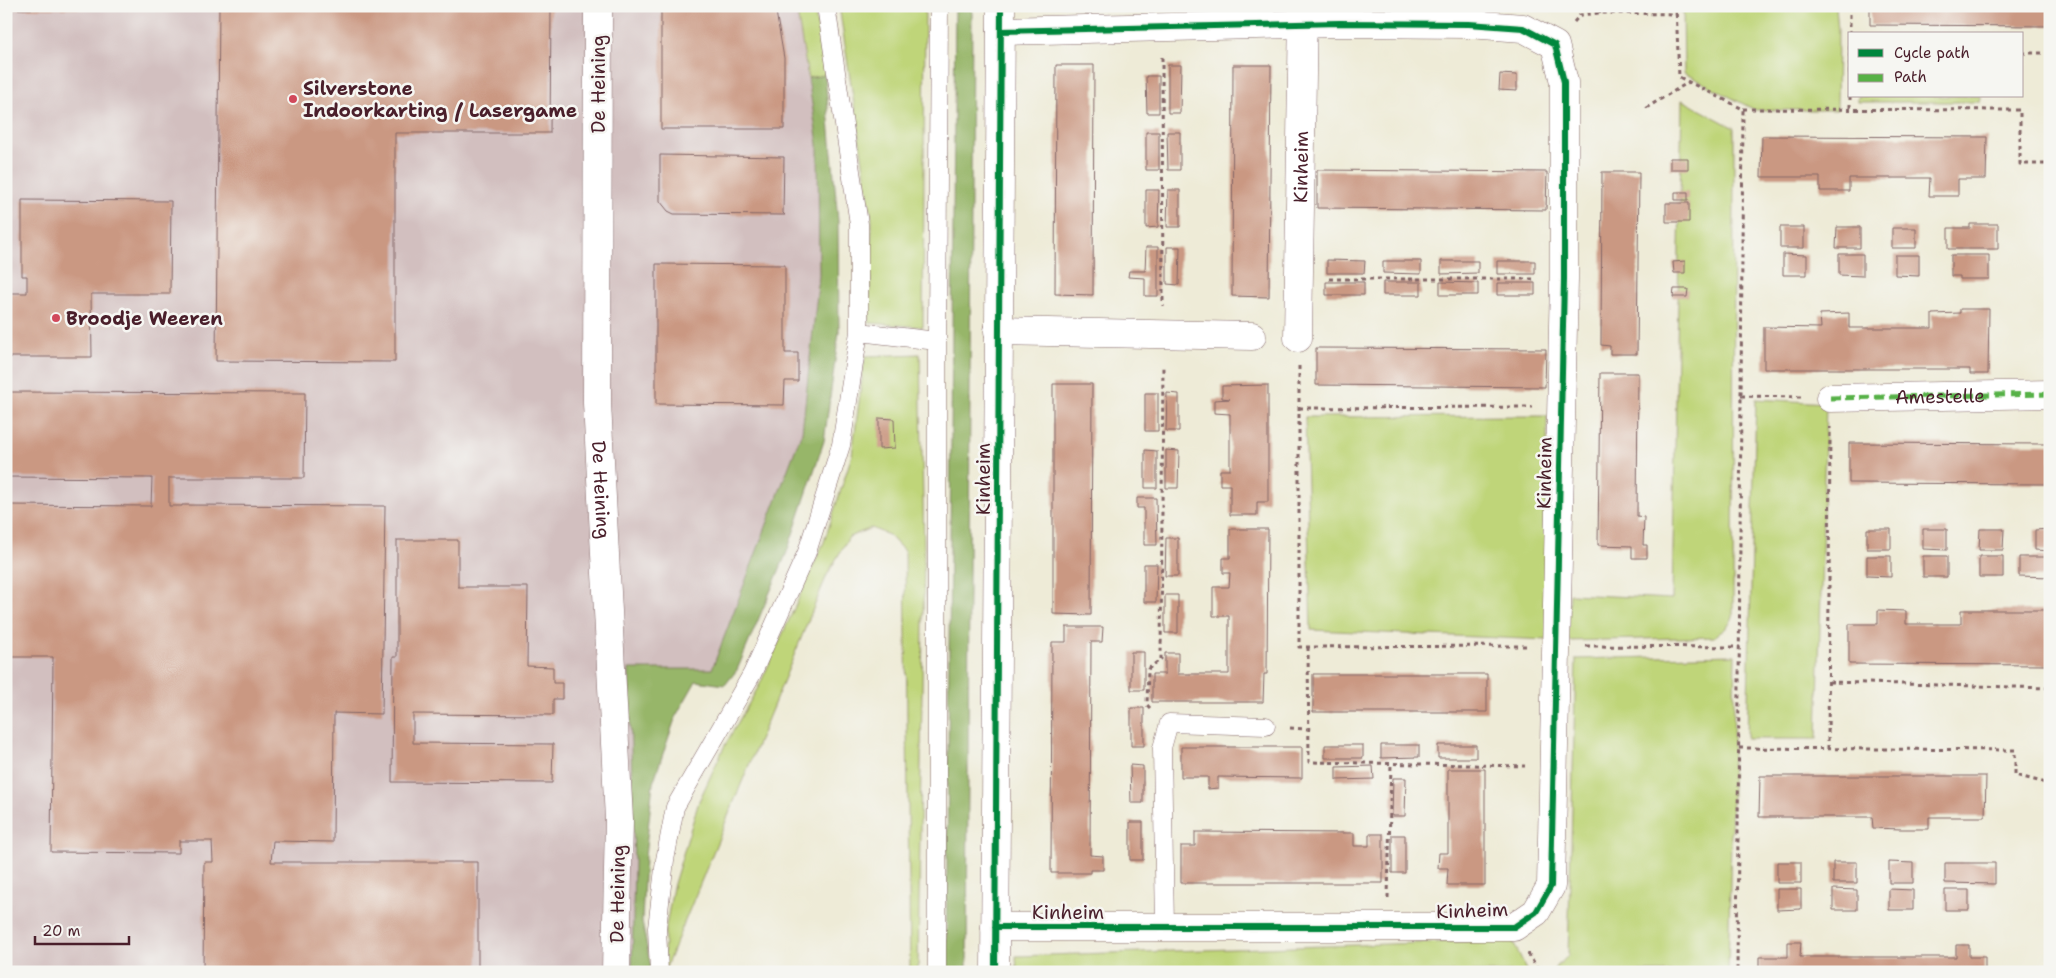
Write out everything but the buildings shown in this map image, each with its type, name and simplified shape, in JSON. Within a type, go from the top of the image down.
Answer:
[{"type":"street","name":"De Heining","points":[[598,6],[597,403],[619,818],[616,972]]},
{"type":"street","name":"Kinheim","points":[[1298,338],[1303,16]]},
{"type":"street","name":"Kinheim","points":[[995,927],[1514,927],[1536,912],[1551,886],[1564,279],[1564,82],[1555,45],[1523,28],[1469,24],[1303,16],[1162,27],[1001,18],[998,331],[995,927],[995,972]]},
{"type":"street","points":[[998,331],[1252,336]]},
{"type":"street","name":"Amestelle","points":[[1830,398],[2050,394]]},
{"type":"lane","points":[[659,972],[657,928],[665,860],[676,807],[748,682],[807,552],[841,445],[859,332],[859,224],[826,6]]},
{"type":"lane","points":[[937,972],[939,6]]},
{"type":"lane","points":[[859,332],[937,341]]},
{"type":"lane","points":[[1165,927],[1162,748],[1169,723],[1266,726]]},
{"type":"path","points":[[1600,6],[1600,13]]},
{"type":"path","points":[[1676,6],[1679,77],[1744,109],[2020,110],[2020,164],[2050,164]]},
{"type":"path","points":[[1850,6],[1850,32]]},
{"type":"path","points":[[1555,45],[1580,15],[1600,13],[1677,14]]},
{"type":"path","points":[[1162,27],[1164,334],[1161,659],[1148,669],[1147,705],[1169,723]]},
{"type":"path","points":[[2024,53],[2050,53]]},
{"type":"path","points":[[1646,108],[1689,82]]},
{"type":"path","points":[[1850,98],[1850,109]]},
{"type":"path","points":[[1737,972],[1744,109]]},
{"type":"path","points":[[1299,279],[1564,279]]},
{"type":"path","points":[[1298,338],[1299,647],[1740,647]]},
{"type":"path","points":[[1741,396],[1830,398],[1828,749]]},
{"type":"path","points":[[1299,408],[1561,407]]},
{"type":"path","points":[[1308,646],[1309,762],[1553,766]]},
{"type":"path","points":[[1828,682],[2050,688]]},
{"type":"path","points":[[1739,748],[2015,750],[2016,775],[2050,784]]},
{"type":"path","points":[[1387,927],[1391,763]]},
{"type":"shaded area","points":[[6,6],[796,6],[818,144],[819,276],[802,432],[712,669],[629,669],[634,862],[633,972],[6,972]]},
{"type":"green space","points":[[796,6],[814,6],[825,75],[808,78]]},
{"type":"green space","points":[[839,6],[925,6],[923,327],[869,323],[872,221]]},
{"type":"green space","points":[[955,6],[972,6],[967,972],[946,972]]},
{"type":"green space","points":[[1608,6],[1671,6],[1671,10],[1608,9]]},
{"type":"green space","points":[[1683,6],[1836,6],[1838,30],[1837,110],[1755,110],[1684,73]]},
{"type":"green space","points":[[825,75],[838,221],[839,332],[824,441],[787,552],[737,670],[725,685],[696,681],[676,716],[653,783],[645,857],[642,922],[652,972],[632,972],[634,862],[629,669],[712,669],[802,432],[819,276],[818,144],[808,78]]},
{"type":"green space","points":[[1858,98],[1980,98],[1980,102],[1858,102]]},
{"type":"green space","points":[[1682,100],[1734,128],[1733,618],[1725,629],[1714,637],[1567,641],[1570,594],[1672,599]]},
{"type":"green space","points":[[920,354],[924,551],[918,972],[910,972],[905,552],[889,535],[871,528],[849,537],[827,575],[664,972],[665,932],[673,887],[699,801],[724,747],[760,684],[824,542],[852,455],[865,356]]},
{"type":"green space","points":[[1756,399],[1826,403],[1817,739],[1747,739]]},
{"type":"green space","points":[[1547,416],[1548,640],[1311,630],[1305,417]]},
{"type":"green space","points":[[1735,655],[1728,972],[1551,972],[1568,956],[1576,659]]},
{"type":"green space","points":[[1512,940],[1528,972],[1017,972],[1016,956]]},
{"type":"marked path","points":[[1830,398],[2050,394]]},
{"type":"cycle path","points":[[995,972],[1001,6]]},
{"type":"cycle path","points":[[995,927],[1514,927],[1536,912],[1551,886],[1564,279],[1564,82],[1555,45],[1523,28],[1469,24],[1339,23],[1001,31]]},
{"type":"place","name":"Silverstone Indoorkarting / Lasergame","points":[[293,99]]},
{"type":"place","name":"Broodje Weeren","points":[[56,318]]}]
